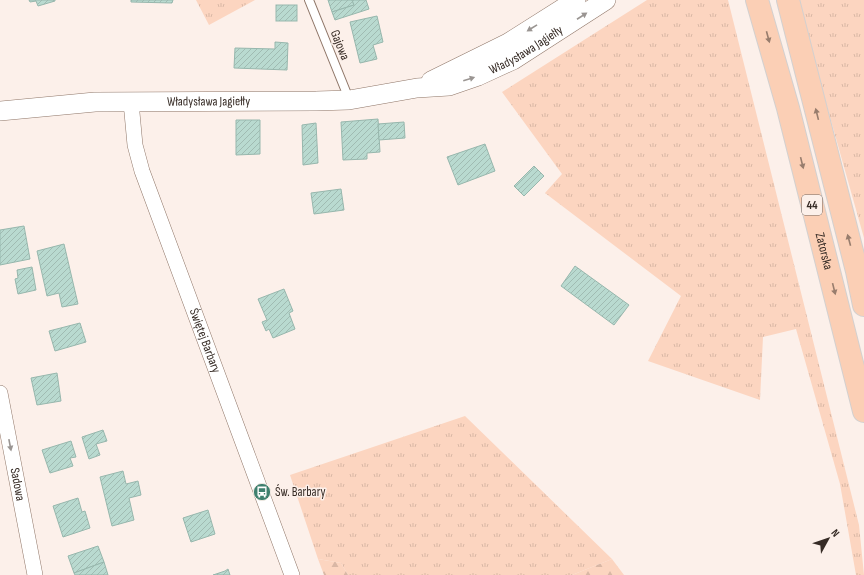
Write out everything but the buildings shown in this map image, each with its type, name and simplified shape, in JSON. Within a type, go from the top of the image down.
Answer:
[{"type":"main road","name":"Zatorska","points":[[757,0],[788,108],[864,411]]},
{"type":"main road","name":"Zatorska","points":[[788,0],[857,271],[864,305]]},
{"type":"street","name":"Władysława Jagiełły","points":[[417,88],[508,43],[576,0]]},
{"type":"street","name":"Władysława Jagiełły","points":[[0,111],[95,102],[316,102],[349,100],[417,88],[449,86],[478,76],[513,60],[606,0]]},
{"type":"street","name":"Świętej Barbary","points":[[131,102],[135,145],[142,171],[292,575]]},
{"type":"street","name":"Sadowa","points":[[0,393],[35,575]]},
{"type":"lane","name":"Gajowa","points":[[309,0],[349,100]]},
{"type":"green space","points":[[196,0],[255,0],[209,25]]},
{"type":"green space","points":[[647,0],[728,0],[859,525],[864,575],[856,575],[840,484],[796,329],[763,337],[760,400],[648,361],[681,296],[545,193],[562,174],[502,92]]},
{"type":"green space","points":[[797,0],[864,0],[864,238]]},
{"type":"green space","points":[[465,416],[612,559],[572,575],[348,575],[341,563],[318,559],[290,475]]},
{"type":"green space","points":[[318,559],[341,563],[348,575],[324,575]]},
{"type":"green space","points":[[612,559],[624,575],[572,575]]},
{"type":"place","name":"Św. Barbary","points":[[262,492]]}]
